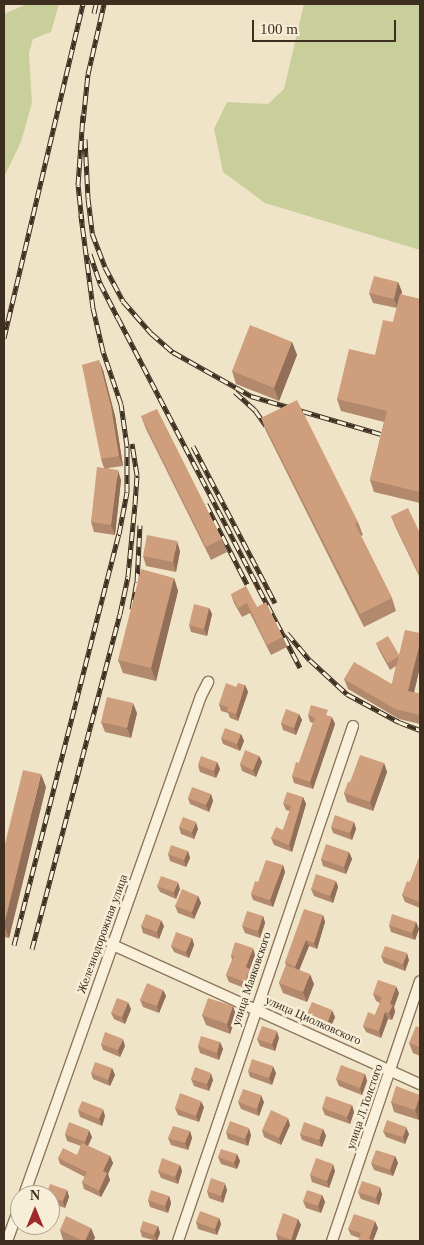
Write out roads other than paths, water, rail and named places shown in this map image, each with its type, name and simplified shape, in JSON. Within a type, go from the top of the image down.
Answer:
[{"type":"street","name":"Железнодорожная улица","points":[[28,1185],[201,696],[208,682]]},
{"type":"street","name":"улица Маяковского","points":[[178,1241],[255,1009],[353,726]]},
{"type":"street","name":"улица Циолковского","points":[[112,945],[420,1084]]},
{"type":"street","name":"улица Л.Толстого","points":[[332,1241],[420,981]]},
{"type":"railway","points":[[4,338],[83,4]]},
{"type":"railway","points":[[94,13],[96,4]]},
{"type":"railway","points":[[83,122],[88,74],[104,4]]},
{"type":"railway","points":[[82,222],[78,185],[83,115]]},
{"type":"railway","points":[[85,139],[92,233],[105,267],[123,301],[151,333],[173,352],[251,396],[381,434]]},
{"type":"railway","points":[[14,945],[119,534],[127,492],[127,446],[121,404],[103,351],[93,308],[81,215]]},
{"type":"railway","points":[[90,254],[100,283],[300,668]]},
{"type":"railway","points":[[235,392],[255,410],[266,426]]},
{"type":"railway","points":[[32,949],[120,614],[128,576],[137,475],[132,443]]},
{"type":"railway","points":[[193,446],[275,603]]},
{"type":"railway","points":[[206,504],[247,584]]},
{"type":"railway","points":[[132,609],[137,582],[140,525]]},
{"type":"railway","points":[[287,633],[310,660],[347,694],[399,722],[420,730]]}]
